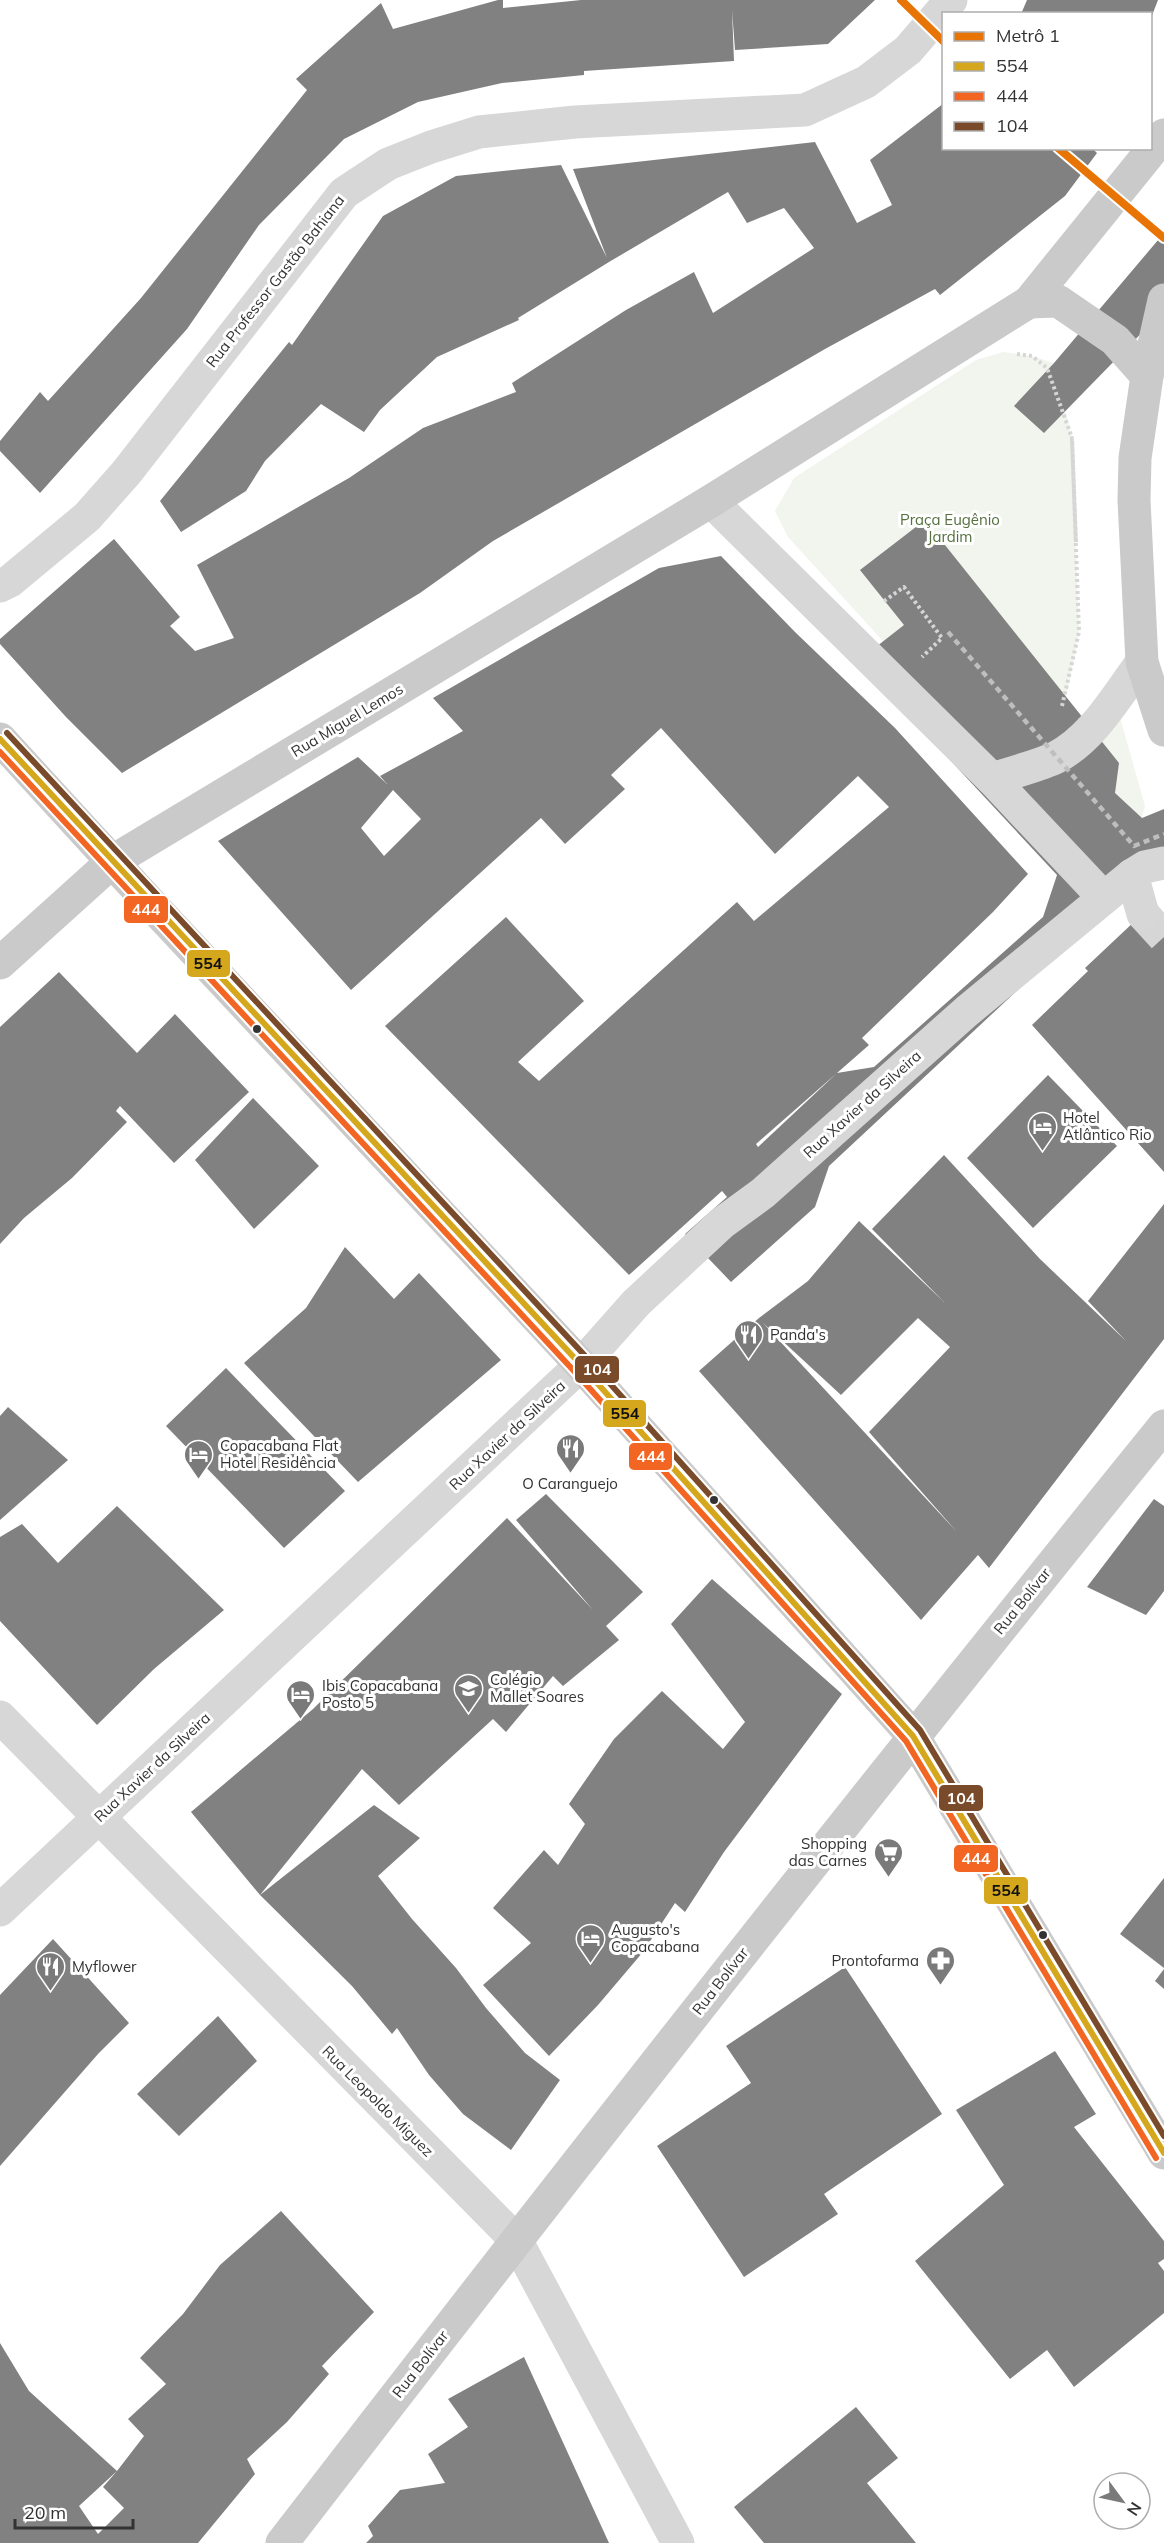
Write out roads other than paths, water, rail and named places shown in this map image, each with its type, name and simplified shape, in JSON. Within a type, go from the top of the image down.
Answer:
[{"type":"main road","points":[[1152,150],[1164,135]]},
{"type":"main road","points":[[711,501],[1029,302],[1152,150]]},
{"type":"main road","points":[[1164,300],[1147,376],[1135,458],[1134,500],[1142,662],[1164,730]]},
{"type":"main road","points":[[1029,302],[1058,301],[1115,340],[1147,376]]},
{"type":"main road","name":"Rua Miguel Lemos","points":[[0,963],[113,861],[711,501]]},
{"type":"main road","points":[[0,739],[581,1365],[913,1736],[1164,2153]]},
{"type":"main road","name":"Rua Bolívar","points":[[282,2543],[516,2240],[913,1736],[1164,1426]]},
{"type":"street","name":"Rua Professor Gastão Bahiana","points":[[0,586],[10,581],[87,517],[126,473],[344,193],[388,164],[479,132],[526,126],[805,110],[867,82],[908,50],[951,0]]},
{"type":"street","points":[[711,501],[992,779],[1104,898]]},
{"type":"street","points":[[992,779],[1055,758],[1081,740],[1142,662]]},
{"type":"street","name":"Rua Xavier da Silveira","points":[[0,1910],[581,1365],[636,1303],[722,1223],[763,1192],[967,1011],[1132,875],[1145,867],[1164,863]]},
{"type":"street","points":[[1132,875],[1143,914]]},
{"type":"street","name":"Rua Leopoldo Miguez","points":[[0,1717],[516,2240],[678,2543]]},
{"type":"tunnel","points":[[1143,914],[1164,937]]},
{"type":"railway","points":[[948,632],[1134,846],[1164,834]]},
{"type":"metro line","name":"1","points":[[901,0],[942,40]]},
{"type":"metro line","name":"1","points":[[1060,150],[1164,238]]},
{"type":"place","name":"Hotel Atlântico Rio","points":[[1042,1152]]},
{"type":"place","name":"Panda's","points":[[749,1360]]},
{"type":"place","name":"O Caranguejo","points":[[570,1474]]},
{"type":"place","name":"Copacabana Flat Hotel Residência","points":[[199,1480]]},
{"type":"place","name":"Colégio Mallet Soares","points":[[469,1714]]},
{"type":"place","name":"Ibis Copacabana Posto 5","points":[[301,1720]]},
{"type":"place","name":"Shopping das Carnes","points":[[888,1878]]},
{"type":"place","name":"Augusto's Copacabana","points":[[590,1964]]},
{"type":"place","name":"Prontofarma","points":[[940,1986]]},
{"type":"place","name":"Myflower","points":[[51,1992]]},
{"type":"park label","name":"Praça Eugênio Jardim","points":[[950,528]]}]
